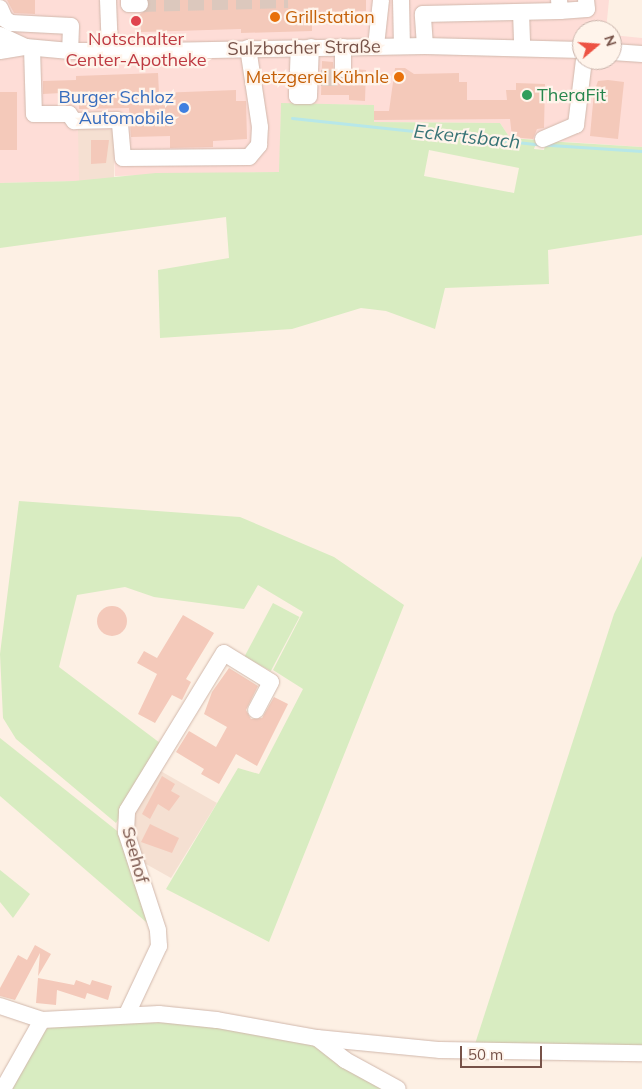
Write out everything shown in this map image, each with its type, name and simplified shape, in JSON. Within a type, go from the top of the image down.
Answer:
[{"type":"street","points":[[101,0],[106,51]]},
{"type":"street","points":[[106,51],[108,0]]},
{"type":"street","points":[[401,0],[402,46]]},
{"type":"street","points":[[425,46],[423,14],[453,9],[559,5],[586,9],[586,0]]},
{"type":"street","points":[[374,1],[376,46]]},
{"type":"street","points":[[0,8],[5,19],[17,24],[44,26],[70,24],[70,51]]},
{"type":"street","points":[[521,12],[522,47]]},
{"type":"street","name":"Sulzbacher Straße","points":[[0,35],[29,47]]},
{"type":"street","name":"Sulzbacher Straße","points":[[0,51],[29,47],[70,51],[106,51],[376,46],[522,47],[572,50]]},
{"type":"street","points":[[29,47],[34,114],[69,114],[74,121],[117,120],[120,124],[122,158],[249,157],[259,145],[260,128],[248,48]]},
{"type":"street","points":[[297,90],[297,96],[309,96],[310,75],[305,47]]},
{"type":"street","points":[[343,47],[343,69]]},
{"type":"street","points":[[622,53],[642,54]]},
{"type":"street","points":[[543,139],[576,125],[583,70]]},
{"type":"street","name":"Seehof","points":[[126,1014],[159,946],[158,930],[126,832],[127,811],[224,653],[271,682],[256,710]]},
{"type":"street","points":[[0,1006],[42,1020],[126,1014],[216,1020],[281,1030],[317,1038],[440,1050],[642,1053]]},
{"type":"street","points":[[3,1089],[42,1020]]},
{"type":"street","points":[[317,1038],[345,1060],[398,1089]]},
{"type":"shaded area","points":[[0,0],[609,0],[607,20],[572,20],[572,70],[622,70],[622,36],[642,38],[642,147],[510,138],[500,123],[373,122],[373,105],[281,104],[280,172],[115,176],[113,130],[78,129],[79,181],[0,183]]},
{"type":"shaded area","points":[[78,129],[114,129],[114,181],[78,181]]},
{"type":"shaded area","points":[[157,769],[217,803],[171,878],[137,859],[129,817]]},
{"type":"green space","points":[[281,103],[374,105],[374,122],[500,123],[510,138],[537,140],[534,149],[544,150],[546,141],[642,147],[642,235],[548,250],[549,284],[445,288],[435,329],[386,311],[361,308],[292,329],[160,338],[158,270],[229,258],[226,217],[0,248],[0,183],[74,181],[156,173],[279,172]],"holes":[[[429,150],[519,168],[514,193],[424,176]]]},
{"type":"green space","points":[[19,501],[240,517],[334,557],[404,605],[269,942],[166,889],[238,768],[259,774],[303,689],[273,670],[303,612],[258,585],[244,609],[154,597],[125,587],[77,595],[59,667],[164,746],[116,823],[16,739],[3,718],[0,654]]},
{"type":"green space","points":[[642,556],[642,1048],[475,1044],[614,614]]},
{"type":"green space","points":[[273,603],[299,617],[271,671],[244,657]]},
{"type":"green space","points":[[0,738],[121,834],[153,928],[0,796]]},
{"type":"green space","points":[[0,870],[30,894],[13,918],[0,902]]},
{"type":"green space","points":[[118,1022],[196,1023],[314,1042],[391,1089],[8,1089],[44,1024]]},
{"type":"building","points":[[7,0],[35,0],[35,14],[14,13]]},
{"type":"building","points":[[149,0],[366,0],[366,11],[312,12],[312,31],[241,33],[241,29],[141,32],[140,14],[148,9]]},
{"type":"building","points":[[322,61],[333,62],[334,74],[343,79],[348,77],[353,69],[366,70],[365,101],[349,100],[349,95],[321,95]]},
{"type":"building","points":[[395,68],[405,68],[414,74],[459,73],[459,82],[467,82],[467,100],[507,100],[506,90],[516,90],[516,83],[545,84],[544,128],[537,129],[533,139],[512,137],[510,119],[374,120],[374,111],[389,111]]},
{"type":"building","points":[[158,73],[159,93],[236,90],[236,101],[246,101],[247,139],[213,141],[213,147],[170,148],[170,136],[131,137],[129,108],[79,109],[79,92],[43,94],[43,81],[76,80],[76,76]]},
{"type":"building","points":[[598,81],[624,82],[618,139],[590,136],[594,92]]},
{"type":"building","points":[[0,92],[17,92],[17,150],[0,150]]},
{"type":"building","points":[[91,140],[109,140],[106,163],[91,164]]},
{"type":"building","points":[[112,606],[123,610],[127,621],[123,632],[112,636],[101,632],[97,621],[101,610]]},
{"type":"building","points":[[183,615],[214,633],[186,679],[191,682],[182,700],[172,695],[155,723],[138,714],[157,674],[137,663],[144,651],[157,658]]},
{"type":"building","points":[[229,668],[258,686],[246,710],[251,719],[262,718],[274,697],[288,704],[257,766],[236,754],[219,784],[201,774],[204,769],[176,752],[189,731],[216,747],[227,727],[204,714],[212,692]]},
{"type":"building","points":[[162,776],[175,784],[171,791],[180,796],[169,811],[158,804],[150,819],[142,814]]},
{"type":"building","points":[[150,824],[179,838],[172,853],[141,842]]},
{"type":"building","points":[[35,945],[51,954],[38,976],[40,953],[15,1000],[0,996],[0,988],[18,955],[27,960]]},
{"type":"building","points":[[38,978],[74,985],[76,980],[90,985],[92,980],[112,986],[108,1000],[87,993],[85,999],[57,990],[56,1005],[36,1003]]},
{"type":"waterway","name":"Eckertsbach","points":[[292,118],[535,144],[642,151]]},
{"type":"tunnel","points":[[140,4],[288,0]]},
{"type":"tunnel","points":[[321,78],[343,78],[343,69]]},
{"type":"place","name":"Grillstation","points":[[275,17]]},
{"type":"place","name":"Notschalter Center-Apotheke","points":[[136,21]]},
{"type":"place","name":"Metzgerei Kühnle","points":[[399,77]]},
{"type":"place","name":"TheraFit","points":[[527,95]]},
{"type":"place","name":"Burger Schloz Automobile","points":[[184,108]]}]
